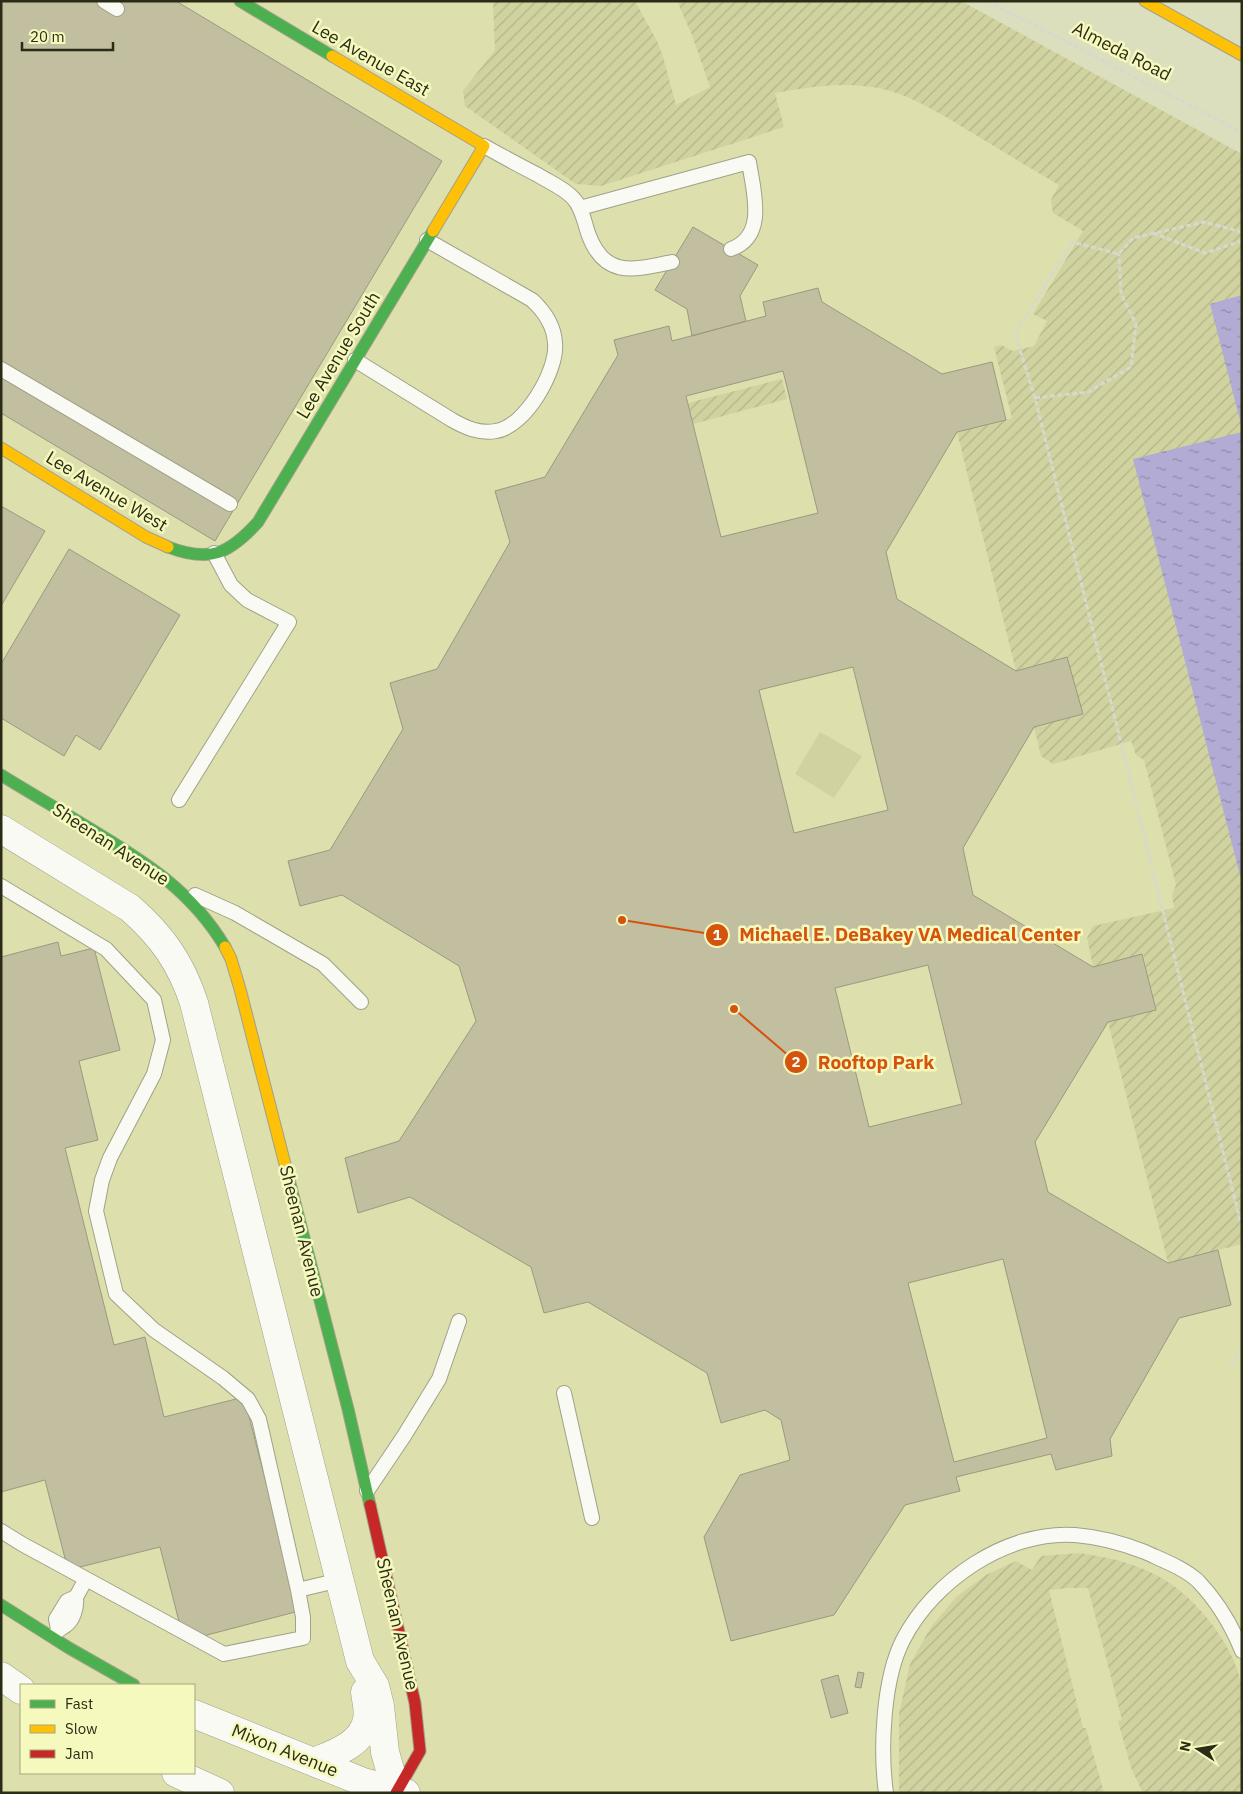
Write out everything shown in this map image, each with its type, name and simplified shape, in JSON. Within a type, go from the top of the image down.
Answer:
[{"type":"street","name":"Lee Avenue East","points":[[240,1],[484,146]]},
{"type":"street","points":[[1145,1],[1242,56]]},
{"type":"street","name":"Lee Avenue South","points":[[200,555],[233,547],[246,537],[258,522],[484,146]]},
{"type":"street","name":"Lee Avenue West","points":[[1,448],[146,537],[169,548],[200,555]]},
{"type":"street","name":"Sheenan Avenue","points":[[1,775],[118,844],[160,873],[175,886],[215,931],[227,951],[240,989],[348,1409],[415,1703],[420,1751],[399,1792]]},
{"type":"street","name":"Sheenan Avenue","points":[[1,829],[130,908],[147,922],[163,941],[175,957],[185,977],[194,1003],[360,1661],[375,1686],[380,1706],[385,1752],[399,1792]]},
{"type":"street","points":[[1,1605],[55,1633],[132,1684]]},
{"type":"street","points":[[314,1762],[348,1746],[366,1724],[368,1711],[360,1661]]},
{"type":"street","points":[[1,1676],[20,1689]]},
{"type":"street","name":"Mixon Avenue","points":[[195,1714],[363,1782],[399,1792]]},
{"type":"street","points":[[178,1774],[220,1793]]},
{"type":"lane","points":[[104,1],[117,9]]},
{"type":"lane","points":[[484,146],[552,183],[573,197],[580,208],[590,238],[597,251],[612,264],[632,270],[672,262]]},
{"type":"lane","points":[[580,208],[748,162],[756,209],[755,222],[745,240],[731,249]]},
{"type":"lane","points":[[355,360],[452,420],[477,431],[498,431],[508,427],[527,409],[544,384],[553,360],[556,342],[551,324],[541,308],[532,300],[427,240]]},
{"type":"lane","points":[[1,369],[230,504]]},
{"type":"lane","points":[[179,800],[289,622],[247,600],[231,585],[214,553]]},
{"type":"lane","points":[[1,886],[106,950],[154,1000],[163,1040],[154,1074],[110,1158],[102,1180],[96,1211],[116,1294],[154,1330],[224,1378],[248,1399],[259,1419],[298,1590],[303,1616],[303,1638],[224,1654],[1,1531]]},
{"type":"lane","points":[[175,886],[235,913],[323,964],[361,1002]]},
{"type":"lane","points":[[367,1491],[439,1379],[459,1321]]},
{"type":"lane","points":[[564,1393],[592,1518]]},
{"type":"lane","points":[[886,1793],[883,1769],[887,1697],[892,1668],[902,1641],[928,1602],[947,1582],[972,1565],[1008,1547],[1036,1538],[1073,1535],[1104,1538],[1155,1557],[1197,1580],[1223,1613],[1242,1651]]},
{"type":"lane","points":[[55,1633],[67,1625],[77,1608],[76,1597],[86,1579]]},
{"type":"lane","points":[[298,1590],[340,1580]]},
{"type":"path","name":"Almeda Road","points":[[987,1],[1242,132]]},
{"type":"path","points":[[1035,398],[1088,392],[1131,367],[1136,324],[1121,294],[1119,254],[1133,238],[1204,222],[1242,232]]},
{"type":"path","points":[[1153,233],[1204,253],[1242,241]]},
{"type":"path","points":[[1119,254],[1072,242],[1016,334],[1035,398],[1242,1228]]},
{"type":"path","points":[[1231,1365],[1242,1346]]},
{"type":"shaded area","points":[[1,1],[961,1],[1242,154],[1242,1793],[1,1793]]},
{"type":"shaded area","points":[[493,1],[635,1],[657,41],[676,105],[710,87],[692,35],[677,1],[961,1],[1242,154],[1242,1244],[1168,1263],[1108,1022],[1156,1010],[1143,954],[1093,967],[1087,938],[1093,926],[1174,908],[1172,895],[1176,885],[1144,760],[1136,755],[1131,741],[1053,764],[1041,756],[1034,727],[1083,714],[1067,658],[1016,671],[957,432],[1012,418],[994,347],[1001,345],[1013,351],[1034,346],[1047,321],[1033,314],[1083,231],[1053,213],[1051,200],[1059,185],[921,103],[878,88],[841,85],[775,93],[784,127],[601,186],[576,184],[465,106],[463,91],[495,50]]},
{"type":"shaded area","points":[[782,379],[787,399],[693,424],[688,403]]},
{"type":"shaded area","points":[[820,732],[862,756],[834,798],[795,774]]},
{"type":"shaded area","points":[[1079,1553],[1125,1562],[1167,1581],[1197,1606],[1222,1639],[1239,1673],[1242,1690],[1242,1793],[1143,1793],[1131,1768],[1118,1721],[1122,1720],[1088,1588],[1069,1588],[1049,1590],[1083,1728],[1086,1728],[1104,1793],[899,1793],[899,1714],[910,1664],[931,1627],[956,1597],[986,1575],[1016,1561],[1032,1570],[1041,1556]]},
{"type":"water","points":[[1242,295],[1242,428],[1210,304]]},
{"type":"water","points":[[1242,432],[1242,883],[1133,459]]},
{"type":"building","points":[[1,1],[176,1],[442,161],[215,541],[1,413]]},
{"type":"building","points":[[693,227],[758,265],[740,296],[746,321],[692,336],[687,309],[655,290]]},
{"type":"building","points":[[818,288],[822,302],[942,374],[992,362],[1006,420],[957,432],[886,552],[897,599],[1016,671],[1067,657],[1083,714],[1034,727],[963,848],[973,895],[1093,967],[1142,954],[1156,1010],[1108,1022],[1035,1142],[1048,1192],[1168,1263],[1218,1250],[1231,1305],[1179,1318],[1110,1439],[1112,1456],[1056,1470],[1051,1454],[956,1477],[960,1491],[905,1505],[834,1615],[731,1641],[704,1537],[740,1475],[790,1460],[781,1420],[765,1410],[721,1423],[707,1373],[588,1302],[544,1313],[531,1267],[410,1197],[358,1213],[345,1158],[399,1141],[476,1021],[459,966],[342,895],[300,906],[288,861],[330,850],[403,729],[390,683],[437,669],[510,542],[495,491],[545,477],[618,355],[614,340],[669,326],[672,341],[766,316],[763,302]],"holes":[[[783,371],[818,513],[721,537],[686,396]],[[853,667],[888,810],[794,833],[759,690]],[[928,965],[962,1104],[869,1127],[835,988]],[[1003,1259],[1047,1438],[954,1462],[908,1283]]]},
{"type":"building","points":[[1,506],[45,531],[1,606]]},
{"type":"building","points":[[69,549],[180,615],[100,750],[76,735],[64,756],[1,718],[1,664]]},
{"type":"building","points":[[58,942],[61,956],[94,948],[120,1050],[79,1061],[98,1140],[65,1148],[114,1345],[145,1337],[164,1417],[244,1397],[299,1611],[184,1641],[160,1547],[68,1570],[45,1480],[1,1492],[1,957]]},
{"type":"building","points":[[858,1672],[864,1673],[861,1688],[855,1687]]},
{"type":"building","points":[[838,1675],[848,1713],[831,1718],[821,1680]]},
{"type":"traffic: fast","points":[[240,1],[332,56]]},
{"type":"traffic: fast","points":[[168,547],[196,554],[207,555],[218,552],[238,542],[258,522],[433,231]]},
{"type":"traffic: fast","points":[[1,775],[148,865],[198,909],[225,947]]},
{"type":"traffic: fast","points":[[286,1168],[348,1409],[370,1505]]},
{"type":"traffic: fast","points":[[1,1605],[69,1648],[132,1684]]},
{"type":"traffic: slow","points":[[1145,1],[1242,55]]},
{"type":"traffic: slow","points":[[332,56],[484,146],[433,231]]},
{"type":"traffic: slow","points":[[1,448],[146,537],[168,547]]},
{"type":"traffic: slow","points":[[225,947],[231,959],[240,989],[286,1168]]},
{"type":"traffic: jam","points":[[370,1505],[415,1703],[420,1751],[396,1793]]},
{"type":"place","name":"Michael E. DeBakey VA Medical Center","points":[[622,920]]},
{"type":"place","name":"Rooftop Park","points":[[734,1009]]}]
